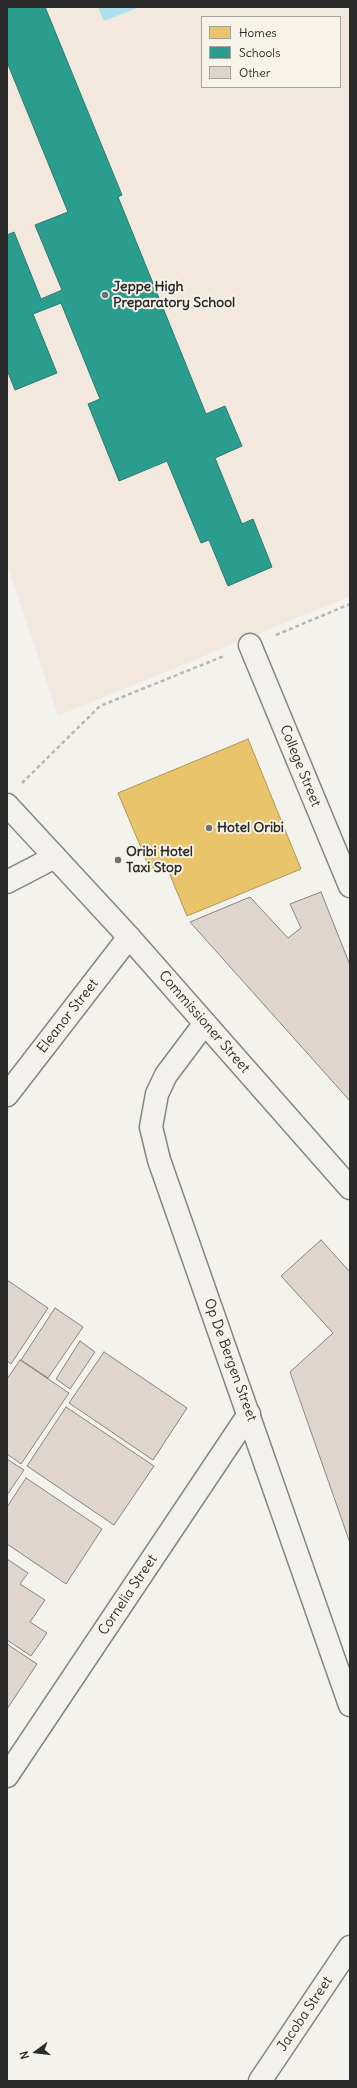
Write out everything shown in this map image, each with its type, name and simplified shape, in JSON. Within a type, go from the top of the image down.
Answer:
[{"type":"main road","name":"College Street","points":[[250,645],[350,886]]},
{"type":"main road","name":"Commissioner Street","points":[[7,805],[129,937],[350,1188]]},
{"type":"main road","points":[[7,882],[55,857]]},
{"type":"main road","name":"Eleanor Street","points":[[7,1095],[129,937]]},
{"type":"main road","name":"Op De Bergen Street","points":[[205,1023],[166,1075],[157,1094],[151,1127],[158,1160],[249,1414],[350,1705]]},
{"type":"main road","name":"Cornelia Street","points":[[7,1776],[249,1414]]},
{"type":"main road","name":"Jacoba Street","points":[[260,2081],[350,1947]]},
{"type":"path","points":[[18,786],[100,706],[350,604]]},
{"type":"shaded area","points":[[7,7],[350,7],[350,596],[58,716],[7,564]]},
{"type":"water","points":[[98,7],[140,7],[104,21]]},
{"type":"building: Homes","name":"Hotel Oribi","points":[[248,739],[301,869],[187,916],[165,863],[150,869],[118,793]]},
{"type":"building: Schools","name":"Jeppe High Preparatory School","points":[[7,7],[45,7],[122,195],[118,197],[206,414],[225,406],[242,446],[215,458],[242,524],[253,519],[272,567],[228,586],[209,540],[201,543],[167,461],[119,481],[88,404],[100,399],[61,303],[33,314],[57,373],[15,390],[7,370],[7,235],[14,232],[41,299],[62,290],[35,225],[68,212],[7,62]]},
{"type":"building: Other","points":[[321,892],[350,965],[350,1101],[190,922],[250,897],[288,938],[301,928],[290,904]]},
{"type":"building: Other","points":[[321,1240],[350,1272],[350,1543],[290,1372],[333,1333],[281,1276]]},
{"type":"building: Other","points":[[7,1280],[48,1308],[11,1364],[7,1361]]},
{"type":"building: Other","points":[[55,1308],[83,1327],[48,1378],[21,1360]]},
{"type":"building: Other","points":[[80,1341],[95,1352],[70,1389],[56,1379]]},
{"type":"building: Other","points":[[104,1352],[187,1408],[153,1460],[69,1403]]},
{"type":"building: Other","points":[[20,1360],[69,1393],[21,1464],[7,1454],[7,1379]]},
{"type":"building: Other","points":[[66,1407],[154,1466],[114,1525],[27,1466]]},
{"type":"building: Other","points":[[7,1459],[24,1470],[7,1495]]},
{"type":"building: Other","points":[[26,1478],[102,1529],[66,1584],[7,1544],[7,1507]]},
{"type":"building: Other","points":[[7,1559],[28,1573],[20,1584],[45,1600],[30,1622],[47,1633],[31,1656],[7,1640]]},
{"type":"building: Other","points":[[7,1644],[37,1664],[7,1709]]},
{"type":"place","name":"Jeppe High Preparatory School","points":[[105,295]]},
{"type":"place","name":"Hotel Oribi","points":[[209,828]]},
{"type":"place","name":"Oribi Hotel Taxi Stop","points":[[118,860]]}]
